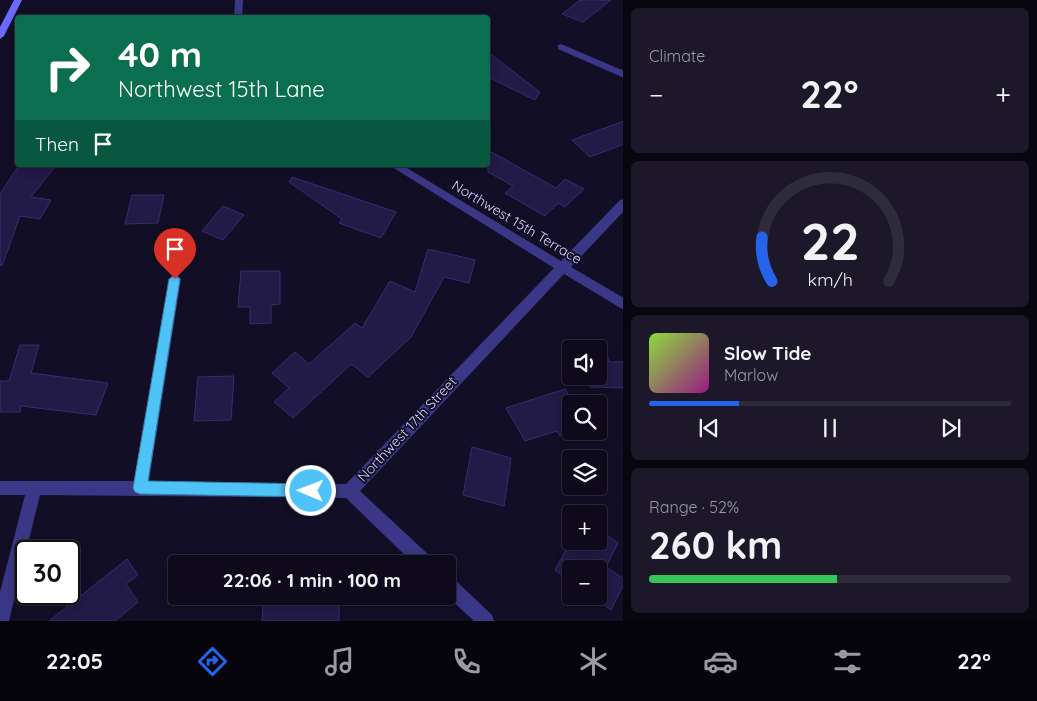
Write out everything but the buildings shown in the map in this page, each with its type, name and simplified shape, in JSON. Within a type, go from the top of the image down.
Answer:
[{"type":"street","points":[[0,36],[18,0]]},
{"type":"street","points":[[238,15],[240,0]]},
{"type":"street","points":[[561,47],[623,75]]},
{"type":"street","name":"Northwest 15th Terrace","points":[[397,167],[623,305]]},
{"type":"street","name":"Northwest 17th Street","points":[[0,488],[349,491],[623,203]]},
{"type":"street","points":[[140,488],[175,279]]},
{"type":"street","points":[[2,621],[34,489]]},
{"type":"street","points":[[349,491],[417,555]]},
{"type":"street","points":[[456,592],[486,621]]},
{"type":"route","points":[[175,279],[140,488],[311,491]]}]
